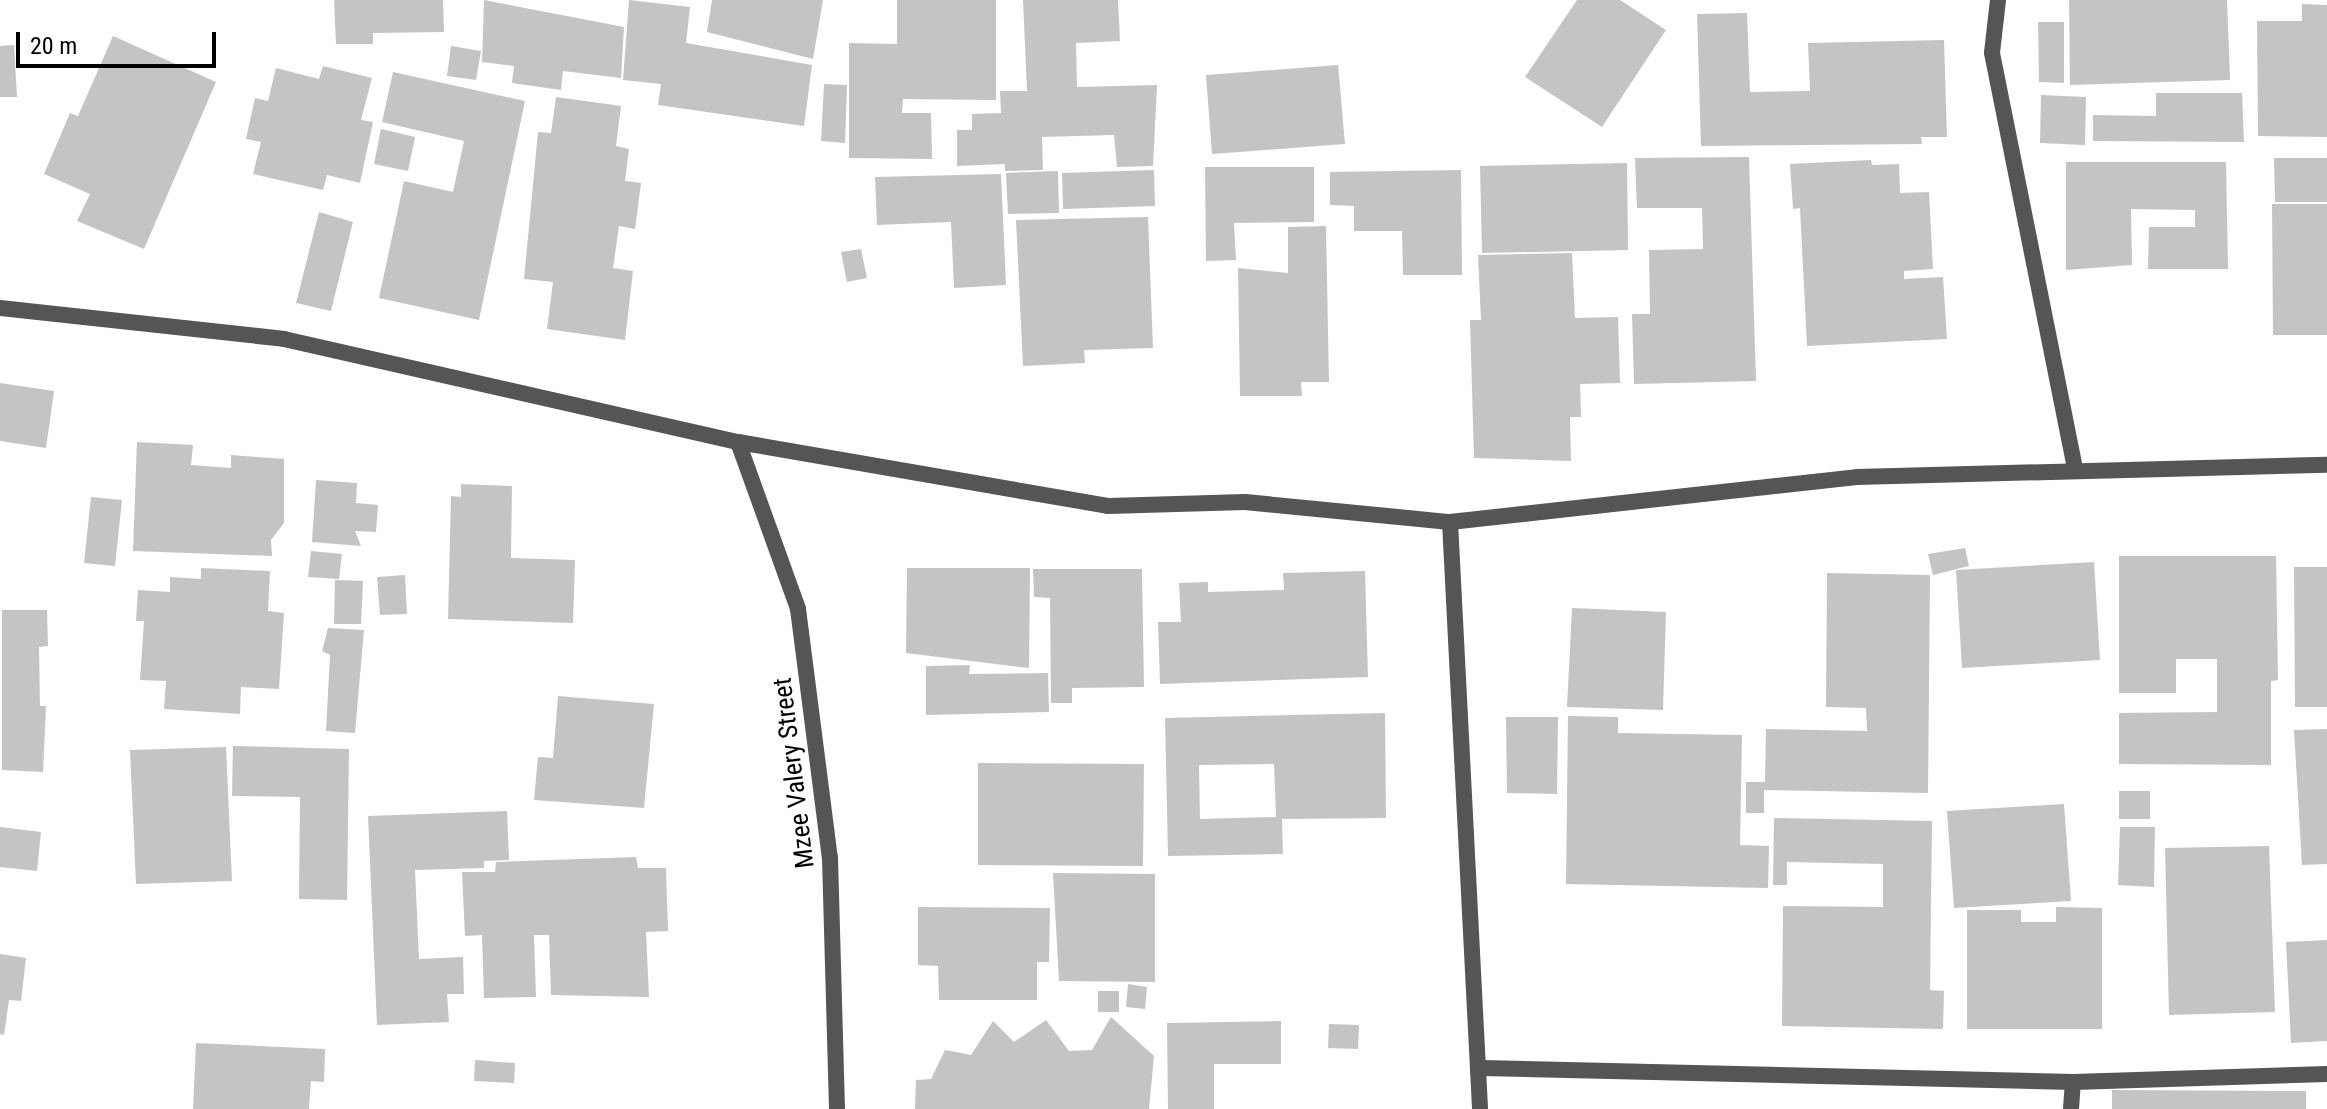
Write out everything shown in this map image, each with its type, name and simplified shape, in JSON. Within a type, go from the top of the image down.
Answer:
[{"type":"street","points":[[1998,0],[1992,53],[2075,470]]},
{"type":"street","points":[[0,308],[284,339],[738,442],[1108,506],[1245,502],[1450,522],[1857,477],[2327,465]]},
{"type":"street","name":"Mzee Valery Street","points":[[738,442],[798,609],[830,858],[837,1109]]},
{"type":"street","points":[[1450,522],[1482,1068],[1480,1109]]},
{"type":"street","points":[[1482,1068],[2073,1082],[2327,1074]]},
{"type":"street","points":[[2071,1109],[2073,1082]]},
{"type":"building","points":[[334,0],[443,0],[444,32],[373,33],[373,44],[336,44]]},
{"type":"building","points":[[484,0],[624,27],[621,78],[563,71],[561,90],[512,83],[514,66],[482,62]]},
{"type":"building","points":[[629,0],[690,7],[686,43],[812,65],[804,126],[658,105],[661,84],[623,80]]},
{"type":"building","points":[[712,0],[823,0],[813,59],[707,32]]},
{"type":"building","points":[[897,0],[996,0],[996,100],[903,99],[902,113],[931,113],[932,159],[849,158],[849,43],[897,44]]},
{"type":"building","points":[[1023,0],[1118,0],[1120,41],[1076,43],[1077,87],[1157,85],[1153,166],[1117,167],[1114,135],[1042,137],[1043,170],[1005,171],[1005,164],[957,166],[957,130],[972,130],[972,114],[1001,113],[1000,91],[1027,91]]},
{"type":"building","points":[[1577,0],[1620,0],[1666,30],[1602,127],[1525,77]]},
{"type":"building","points":[[2069,0],[2227,0],[2230,80],[2070,85]]},
{"type":"building","points":[[2302,4],[2327,5],[2327,137],[2258,136],[2257,21],[2302,21]]},
{"type":"building","points":[[1747,13],[1750,92],[1810,91],[1808,43],[1944,40],[1947,137],[1921,137],[1922,144],[1701,146],[1697,14]]},
{"type":"building","points":[[2038,22],[2064,22],[2064,83],[2039,82]]},
{"type":"building","points":[[113,36],[216,82],[144,249],[77,221],[90,194],[44,174],[70,113],[78,116]]},
{"type":"building","points":[[14,45],[17,97],[0,97],[0,46]]},
{"type":"building","points":[[451,46],[481,51],[476,80],[447,76]]},
{"type":"building","points":[[1338,65],[1345,144],[1212,154],[1206,75]]},
{"type":"building","points":[[323,66],[372,78],[361,120],[373,122],[360,183],[327,175],[323,190],[253,174],[261,142],[246,139],[255,98],[268,101],[276,68],[319,79]]},
{"type":"building","points":[[393,72],[525,101],[479,320],[379,298],[404,181],[453,192],[464,141],[382,122]]},
{"type":"building","points":[[824,84],[847,85],[845,143],[821,141]]},
{"type":"building","points":[[2156,93],[2242,93],[2244,142],[2093,141],[2093,115],[2156,116]]},
{"type":"building","points":[[2041,95],[2086,97],[2085,145],[2040,143]]},
{"type":"building","points":[[556,97],[621,106],[616,146],[629,149],[625,181],[641,183],[635,229],[619,226],[613,268],[633,271],[625,340],[547,329],[553,282],[524,279],[538,132],[551,133]]},
{"type":"building","points":[[381,129],[415,137],[408,171],[374,164]]},
{"type":"building","points":[[1749,157],[1756,381],[1634,384],[1632,314],[1650,314],[1649,250],[1703,249],[1702,208],[1637,208],[1635,158]]},
{"type":"building","points":[[2274,158],[2327,158],[2327,202],[2275,202]]},
{"type":"building","points":[[1871,160],[1872,165],[1899,164],[1900,193],[1929,192],[1933,269],[1904,271],[1904,279],[1943,277],[1947,339],[1807,346],[1800,208],[1793,209],[1790,164]]},
{"type":"building","points":[[2066,162],[2226,162],[2228,269],[2148,269],[2149,227],[2195,227],[2195,210],[2131,209],[2132,265],[2066,270]]},
{"type":"building","points":[[1627,163],[1628,250],[1482,253],[1480,166]]},
{"type":"building","points":[[1205,167],[1314,167],[1314,222],[1234,223],[1236,260],[1206,261]]},
{"type":"building","points":[[1154,170],[1155,206],[1063,209],[1062,173]]},
{"type":"building","points":[[1461,170],[1462,275],[1403,275],[1402,231],[1354,231],[1354,206],[1330,205],[1330,172]]},
{"type":"building","points":[[1058,171],[1059,213],[1008,214],[1006,173]]},
{"type":"building","points":[[1001,174],[1006,285],[954,288],[951,222],[877,225],[875,177]]},
{"type":"building","points":[[2272,204],[2327,204],[2327,335],[2273,335]]},
{"type":"building","points":[[319,212],[353,222],[331,311],[296,303]]},
{"type":"building","points":[[1148,217],[1153,348],[1084,350],[1085,363],[1023,366],[1016,220]]},
{"type":"building","points":[[1326,226],[1329,382],[1301,382],[1302,396],[1240,396],[1238,268],[1288,273],[1288,227]]},
{"type":"building","points":[[861,249],[867,278],[847,282],[841,252]]},
{"type":"building","points":[[1572,253],[1575,318],[1618,317],[1620,383],[1580,384],[1581,417],[1570,417],[1571,461],[1474,458],[1470,320],[1481,320],[1478,255]]},
{"type":"building","points":[[0,383],[54,391],[46,448],[0,441]]},
{"type":"building","points":[[137,442],[193,445],[191,465],[231,468],[231,455],[284,459],[284,523],[271,540],[272,556],[133,551]]},
{"type":"building","points":[[316,480],[357,483],[356,503],[378,505],[376,532],[355,531],[361,546],[312,542]]},
{"type":"building","points":[[461,484],[512,486],[511,558],[575,560],[573,623],[448,619],[451,496],[461,497]]},
{"type":"building","points":[[91,497],[122,500],[115,566],[84,563]]},
{"type":"building","points":[[1965,548],[1969,566],[1933,575],[1928,554]]},
{"type":"building","points":[[311,551],[342,554],[339,579],[308,577]]},
{"type":"building","points":[[2119,556],[2276,556],[2278,680],[2271,681],[2271,765],[2119,764],[2119,713],[2217,712],[2217,659],[2176,659],[2176,693],[2119,693]]},
{"type":"building","points":[[2094,562],[2100,660],[1962,668],[1956,570]]},
{"type":"building","points":[[2294,567],[2327,567],[2327,707],[2295,707]]},
{"type":"building","points":[[201,568],[270,571],[268,611],[284,613],[279,689],[241,687],[240,714],[164,709],[166,681],[140,680],[144,621],[136,621],[138,590],[170,592],[170,577],[201,579]]},
{"type":"building","points":[[907,568],[1030,568],[1029,668],[906,653]]},
{"type":"building","points":[[1033,569],[1142,569],[1144,687],[1072,688],[1072,703],[1051,703],[1050,598],[1034,597]]},
{"type":"building","points":[[1365,571],[1368,677],[1160,684],[1158,622],[1181,622],[1179,583],[1208,582],[1208,592],[1284,590],[1283,573]]},
{"type":"building","points":[[1827,573],[1930,575],[1928,793],[1764,790],[1764,813],[1746,813],[1746,782],[1765,782],[1766,729],[1867,731],[1866,708],[1826,707]]},
{"type":"building","points":[[405,575],[407,614],[380,615],[377,577]]},
{"type":"building","points":[[335,580],[363,581],[361,624],[334,624]]},
{"type":"building","points":[[1572,608],[1666,612],[1663,710],[1567,707]]},
{"type":"building","points":[[2,610],[47,610],[48,646],[39,647],[40,706],[46,706],[43,772],[2,770]]},
{"type":"building","points":[[328,628],[364,630],[355,733],[326,731],[330,655],[322,651]]},
{"type":"building","points":[[970,665],[969,674],[1048,673],[1049,712],[926,715],[926,666]]},
{"type":"building","points":[[558,696],[654,704],[644,808],[534,800],[538,757],[553,758]]},
{"type":"building","points":[[1385,713],[1386,818],[1282,819],[1283,854],[1168,856],[1165,718]],"holes":[[[1274,764],[1276,817],[1200,819],[1199,765]]]},
{"type":"building","points":[[1568,716],[1618,717],[1618,733],[1742,735],[1740,845],[1769,846],[1768,888],[1566,884]]},
{"type":"building","points":[[1506,717],[1558,717],[1557,794],[1507,793]]},
{"type":"building","points":[[2327,729],[2327,864],[2302,865],[2294,730]]},
{"type":"building","points":[[233,746],[349,749],[347,900],[299,899],[300,797],[232,796]]},
{"type":"building","points":[[226,747],[232,881],[136,884],[130,750]]},
{"type":"building","points":[[978,763],[1144,764],[1143,866],[978,865]]},
{"type":"building","points":[[2119,791],[2150,791],[2150,819],[2119,819]]},
{"type":"building","points":[[2064,804],[2071,901],[1954,908],[1947,811]]},
{"type":"building","points":[[507,811],[509,860],[484,861],[484,868],[415,870],[419,959],[463,957],[464,994],[447,994],[449,1022],[377,1025],[368,816]]},
{"type":"building","points":[[1774,818],[1932,821],[1930,990],[1944,991],[1943,1029],[1782,1026],[1783,906],[1883,907],[1883,864],[1787,862],[1787,885],[1773,885]]},
{"type":"building","points":[[0,827],[41,832],[37,871],[0,867]]},
{"type":"building","points":[[2120,827],[2155,827],[2154,887],[2118,885]]},
{"type":"building","points":[[2269,846],[2275,1012],[2169,1015],[2165,848]]},
{"type":"building","points":[[636,857],[638,868],[666,868],[668,931],[646,932],[649,997],[551,995],[549,935],[534,935],[536,997],[484,998],[482,935],[465,936],[462,872],[495,872],[496,862]]},
{"type":"building","points":[[1053,873],[1155,874],[1155,982],[1059,981]]},
{"type":"building","points":[[918,907],[1050,908],[1049,962],[1037,962],[1037,1000],[939,1000],[938,966],[918,965]]},
{"type":"building","points":[[2056,907],[2102,908],[2102,1029],[1967,1029],[1967,910],[2021,910],[2021,922],[2056,922]]},
{"type":"building","points":[[2327,940],[2327,1041],[2291,1043],[2286,942]]},
{"type":"building","points":[[0,954],[26,958],[21,1001],[9,1000],[4,1035],[0,1034]]},
{"type":"building","points":[[1128,984],[1147,987],[1145,1009],[1126,1007]]},
{"type":"building","points":[[1098,991],[1119,991],[1119,1012],[1098,1012]]},
{"type":"building","points":[[1111,1017],[1154,1056],[1149,1109],[915,1109],[916,1080],[931,1079],[945,1050],[971,1055],[993,1021],[1014,1042],[1046,1020],[1069,1051],[1092,1050]]},
{"type":"building","points":[[1281,1021],[1281,1064],[1214,1064],[1214,1109],[1168,1109],[1167,1023]]},
{"type":"building","points":[[1329,1024],[1359,1025],[1358,1049],[1328,1048]]},
{"type":"building","points":[[196,1043],[325,1049],[324,1082],[311,1081],[309,1109],[193,1109]]},
{"type":"building","points":[[475,1060],[515,1063],[514,1083],[474,1081]]},
{"type":"building","points":[[2112,1090],[2306,1091],[2306,1109],[2112,1109]]}]
